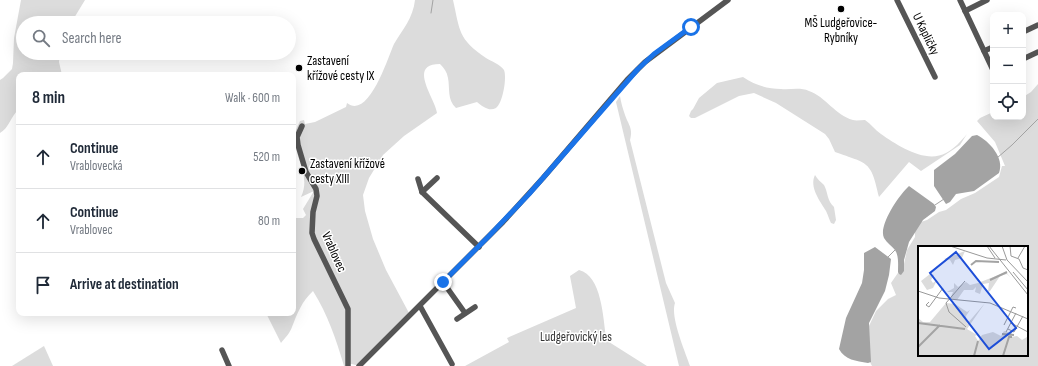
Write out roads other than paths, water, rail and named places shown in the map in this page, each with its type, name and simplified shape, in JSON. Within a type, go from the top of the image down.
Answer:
[{"type":"street","points":[[359,366],[479,247],[533,188],[627,80],[645,62],[728,0]]},
{"type":"street","name":"U Kapličky","points":[[897,0],[935,78]]},
{"type":"street","points":[[960,0],[990,64]]},
{"type":"street","points":[[965,11],[987,0]]},
{"type":"street","points":[[1026,31],[1038,25]]},
{"type":"street","points":[[984,51],[991,48]]},
{"type":"street","points":[[1026,58],[1038,52]]},
{"type":"street","name":"Vrablovec","points":[[302,126],[297,137],[298,145],[306,172],[316,189],[317,196],[313,212],[314,238],[348,309],[348,366]]},
{"type":"street","points":[[418,178],[422,192],[479,247]]},
{"type":"street","points":[[422,192],[437,178]]},
{"type":"street","points":[[443,282],[465,314]]},
{"type":"street","points":[[420,306],[452,364]]},
{"type":"street","points":[[457,319],[475,307]]},
{"type":"street","points":[[222,350],[229,366]]},
{"type":"waterway","points":[[431,13],[433,0]]},
{"type":"waterway","points":[[997,158],[1038,119]]},
{"type":"waterway","points":[[935,205],[944,199]]},
{"type":"waterway","points":[[888,257],[895,250]]},
{"type":"place","name":"MŠ Ludgeřovice- Rybníky","points":[[841,9]]},
{"type":"place","name":"Zastavení křížové cesty IX","points":[[299,68]]},
{"type":"place","name":"Zastavení křížové cesty XIII","points":[[302,171]]},
{"type":"park label","name":"Ludgeřovický les","points":[[576,337]]}]
